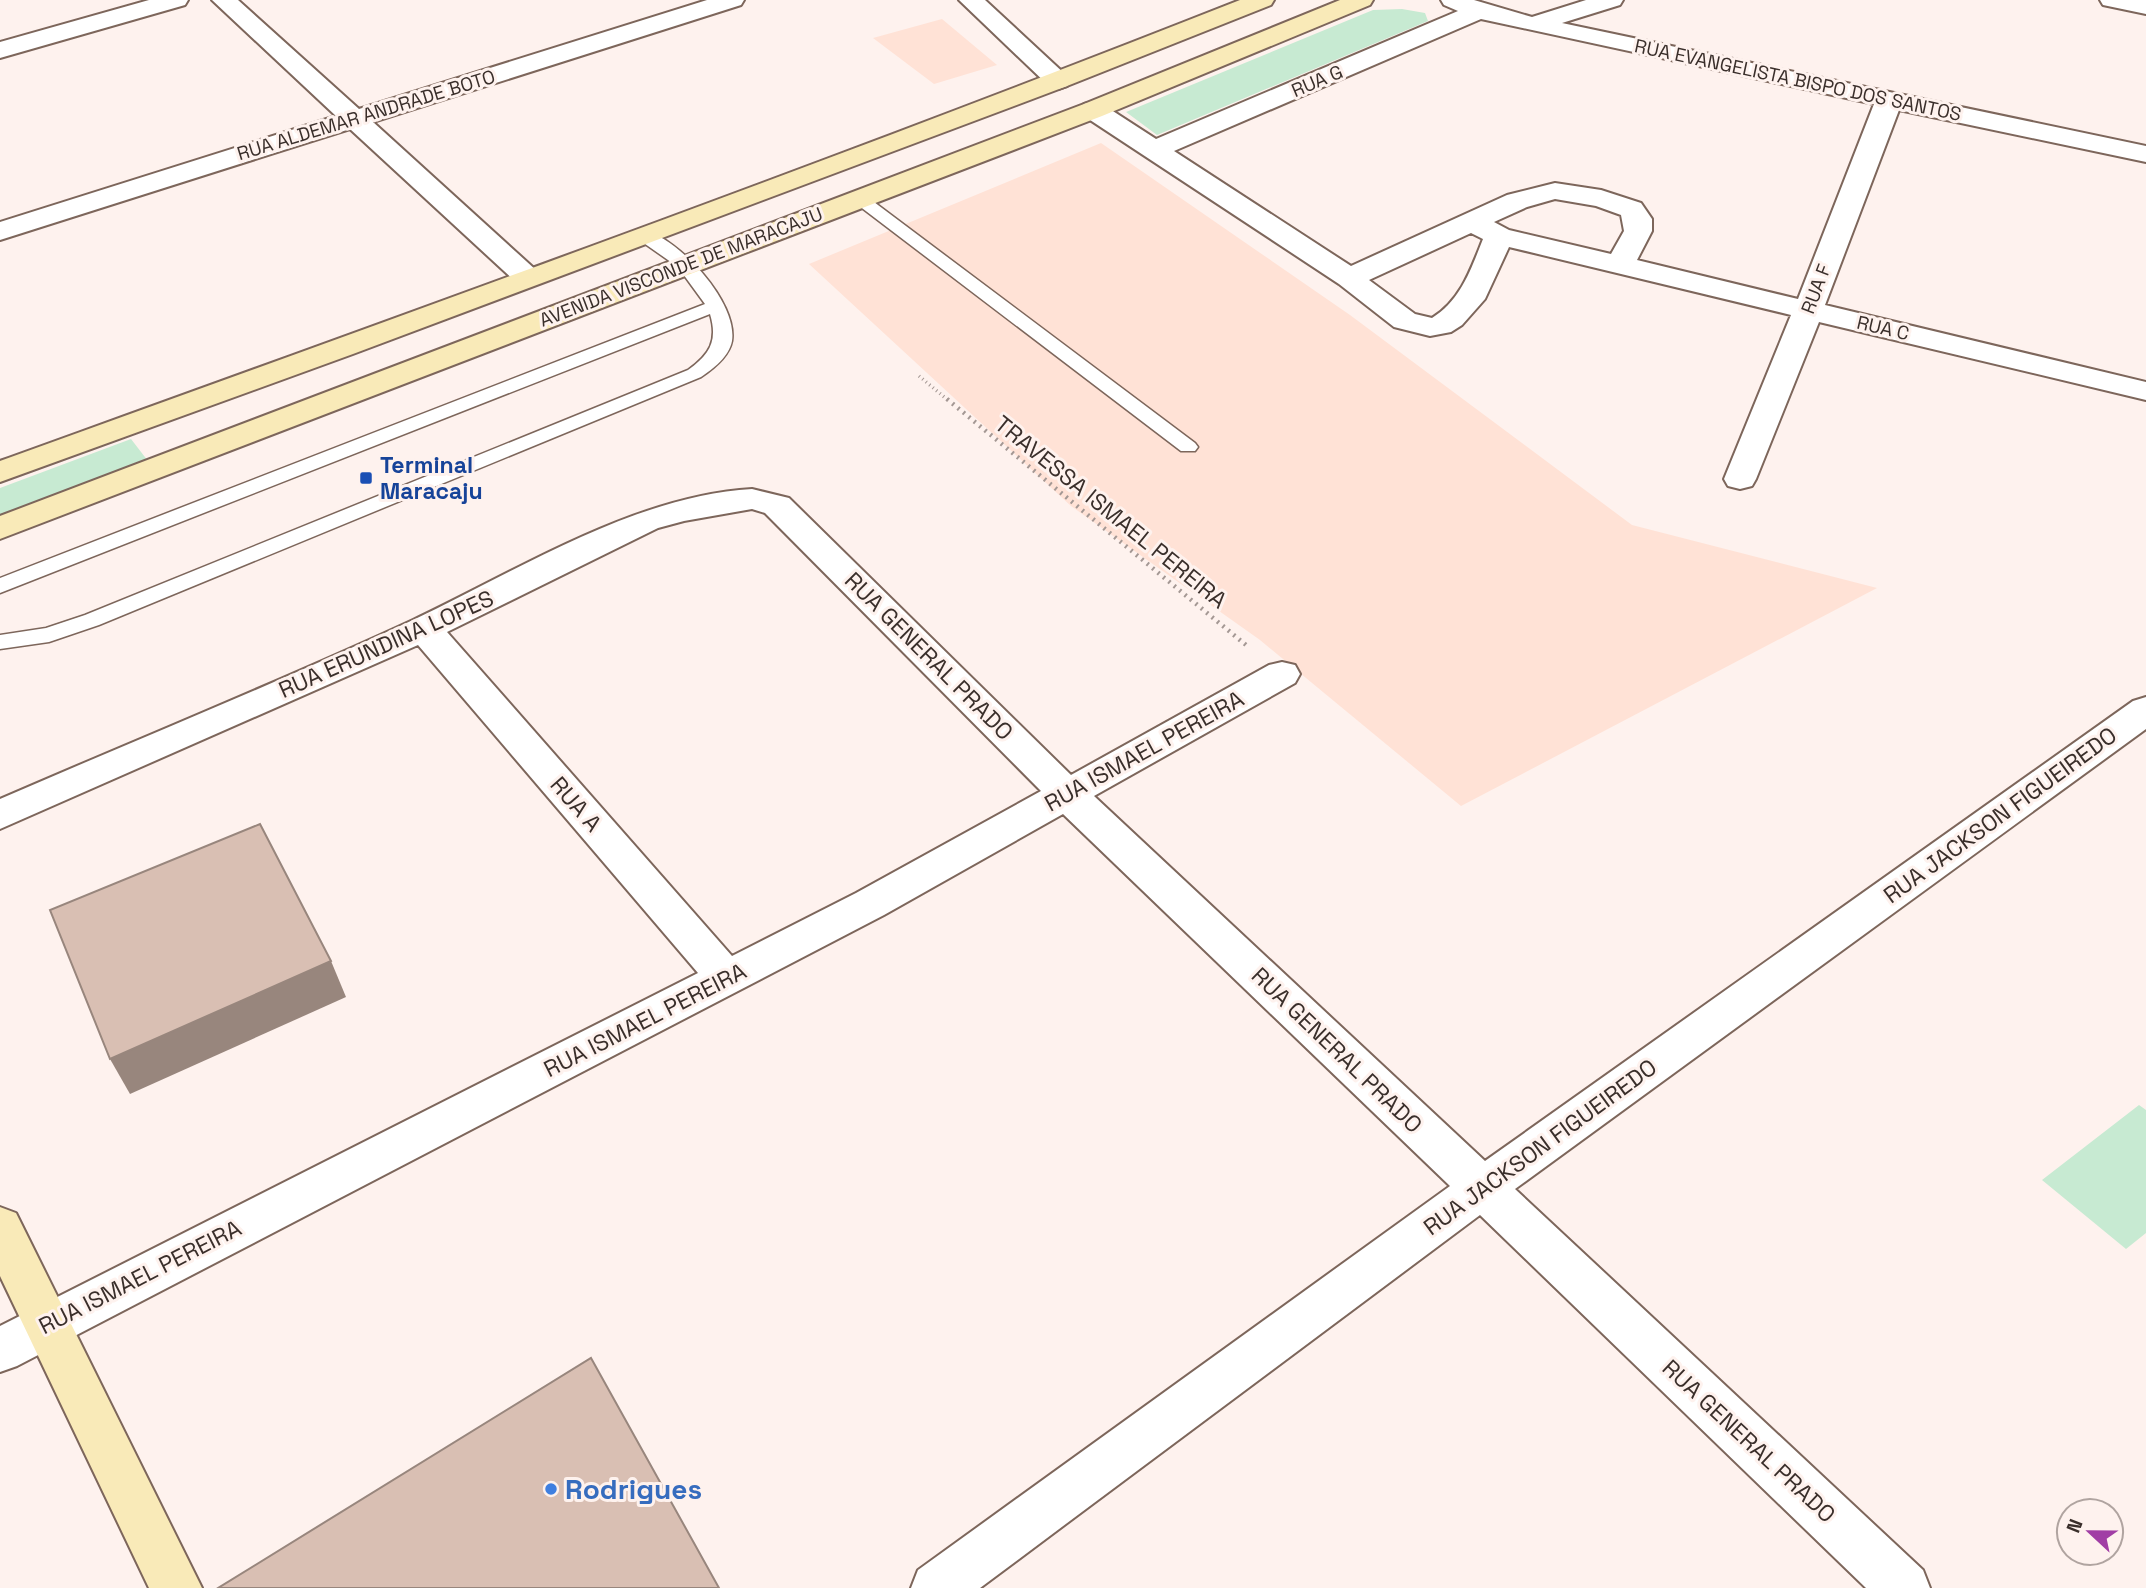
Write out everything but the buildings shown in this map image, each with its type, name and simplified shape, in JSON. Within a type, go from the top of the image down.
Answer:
[{"type":"main road","name":"AVENIDA VISCONDE DE MARACAJU","points":[[0,472],[644,235],[1058,80],[1262,0]]},
{"type":"main road","name":"AVENIDA VISCONDE DE MARACAJU","points":[[0,527],[1093,110],[1361,0]]},
{"type":"main road","points":[[0,1227],[176,1588]]},
{"type":"street","points":[[0,50],[176,0]]},
{"type":"street","points":[[224,0],[527,277]]},
{"type":"street","name":"RUA ALDEMAR ANDRADE BOTO","points":[[0,231],[732,0]]},
{"type":"street","points":[[971,0],[1058,80]]},
{"type":"street","name":"RUA EVANGELISTA BISPO DOS SANTOS","points":[[1453,0],[1479,11],[1531,24],[2146,154]]},
{"type":"street","points":[[1531,24],[1611,0]]},
{"type":"street","points":[[2112,0],[2146,6]]},
{"type":"street","name":"RUA G","points":[[1154,150],[1479,11]]},
{"type":"street","name":"RUA F","points":[[1740,479],[1808,311],[1889,98]]},
{"type":"street","points":[[1093,110],[1349,278],[1405,321],[1440,327],[1461,311],[1474,294],[1499,236]]},
{"type":"street","points":[[1349,278],[1536,194],[1556,191],[1601,198],[1631,209],[1638,219],[1639,231],[1619,266]]},
{"type":"street","name":"RUA C","points":[[1472,222],[1499,236],[2146,391]]},
{"type":"street","name":"RUA ERUNDINA LOPES","points":[[0,815],[424,629],[646,521],[737,500],[752,499],[777,505]]},
{"type":"street","name":"RUA GENERAL PRADO","points":[[777,505],[1068,794],[1904,1588]]},
{"type":"street","name":"RUA A","points":[[424,629],[727,978]]},
{"type":"street","name":"RUA ISMAEL PEREIRA","points":[[0,1350],[46,1324],[870,904],[1282,674]]},
{"type":"street","name":"RUA JACKSON FIGUEIREDO","points":[[937,1588],[1482,1188],[2146,710]]},
{"type":"lane","points":[[860,199],[1188,447]]},
{"type":"lane","points":[[0,642],[49,635],[92,620],[684,380],[714,358],[722,347],[725,328],[715,306],[685,265],[644,235]]},
{"type":"lane","points":[[0,586],[715,306]]},
{"type":"path","name":"TRAVESSA ISMAEL PEREIRA","points":[[919,376],[1282,674]]},
{"type":"shaded area","points":[[942,19],[997,65],[934,84],[873,38]]},
{"type":"shaded area","points":[[1101,143],[1350,315],[1632,525],[1877,588],[1461,806],[1260,640],[1071,506],[809,264]]},
{"type":"green space","points":[[1402,9],[1425,13],[1428,21],[1157,135],[1126,112],[1373,10]]},
{"type":"green space","points":[[131,439],[148,461],[0,515],[0,488]]},
{"type":"green space","points":[[2139,1105],[2146,1110],[2146,1233],[2126,1249],[2042,1180]]},
{"type":"place","name":"Terminal Maracaju","points":[[366,478]]},
{"type":"place","name":"Rodrigues","points":[[551,1489]]}]
